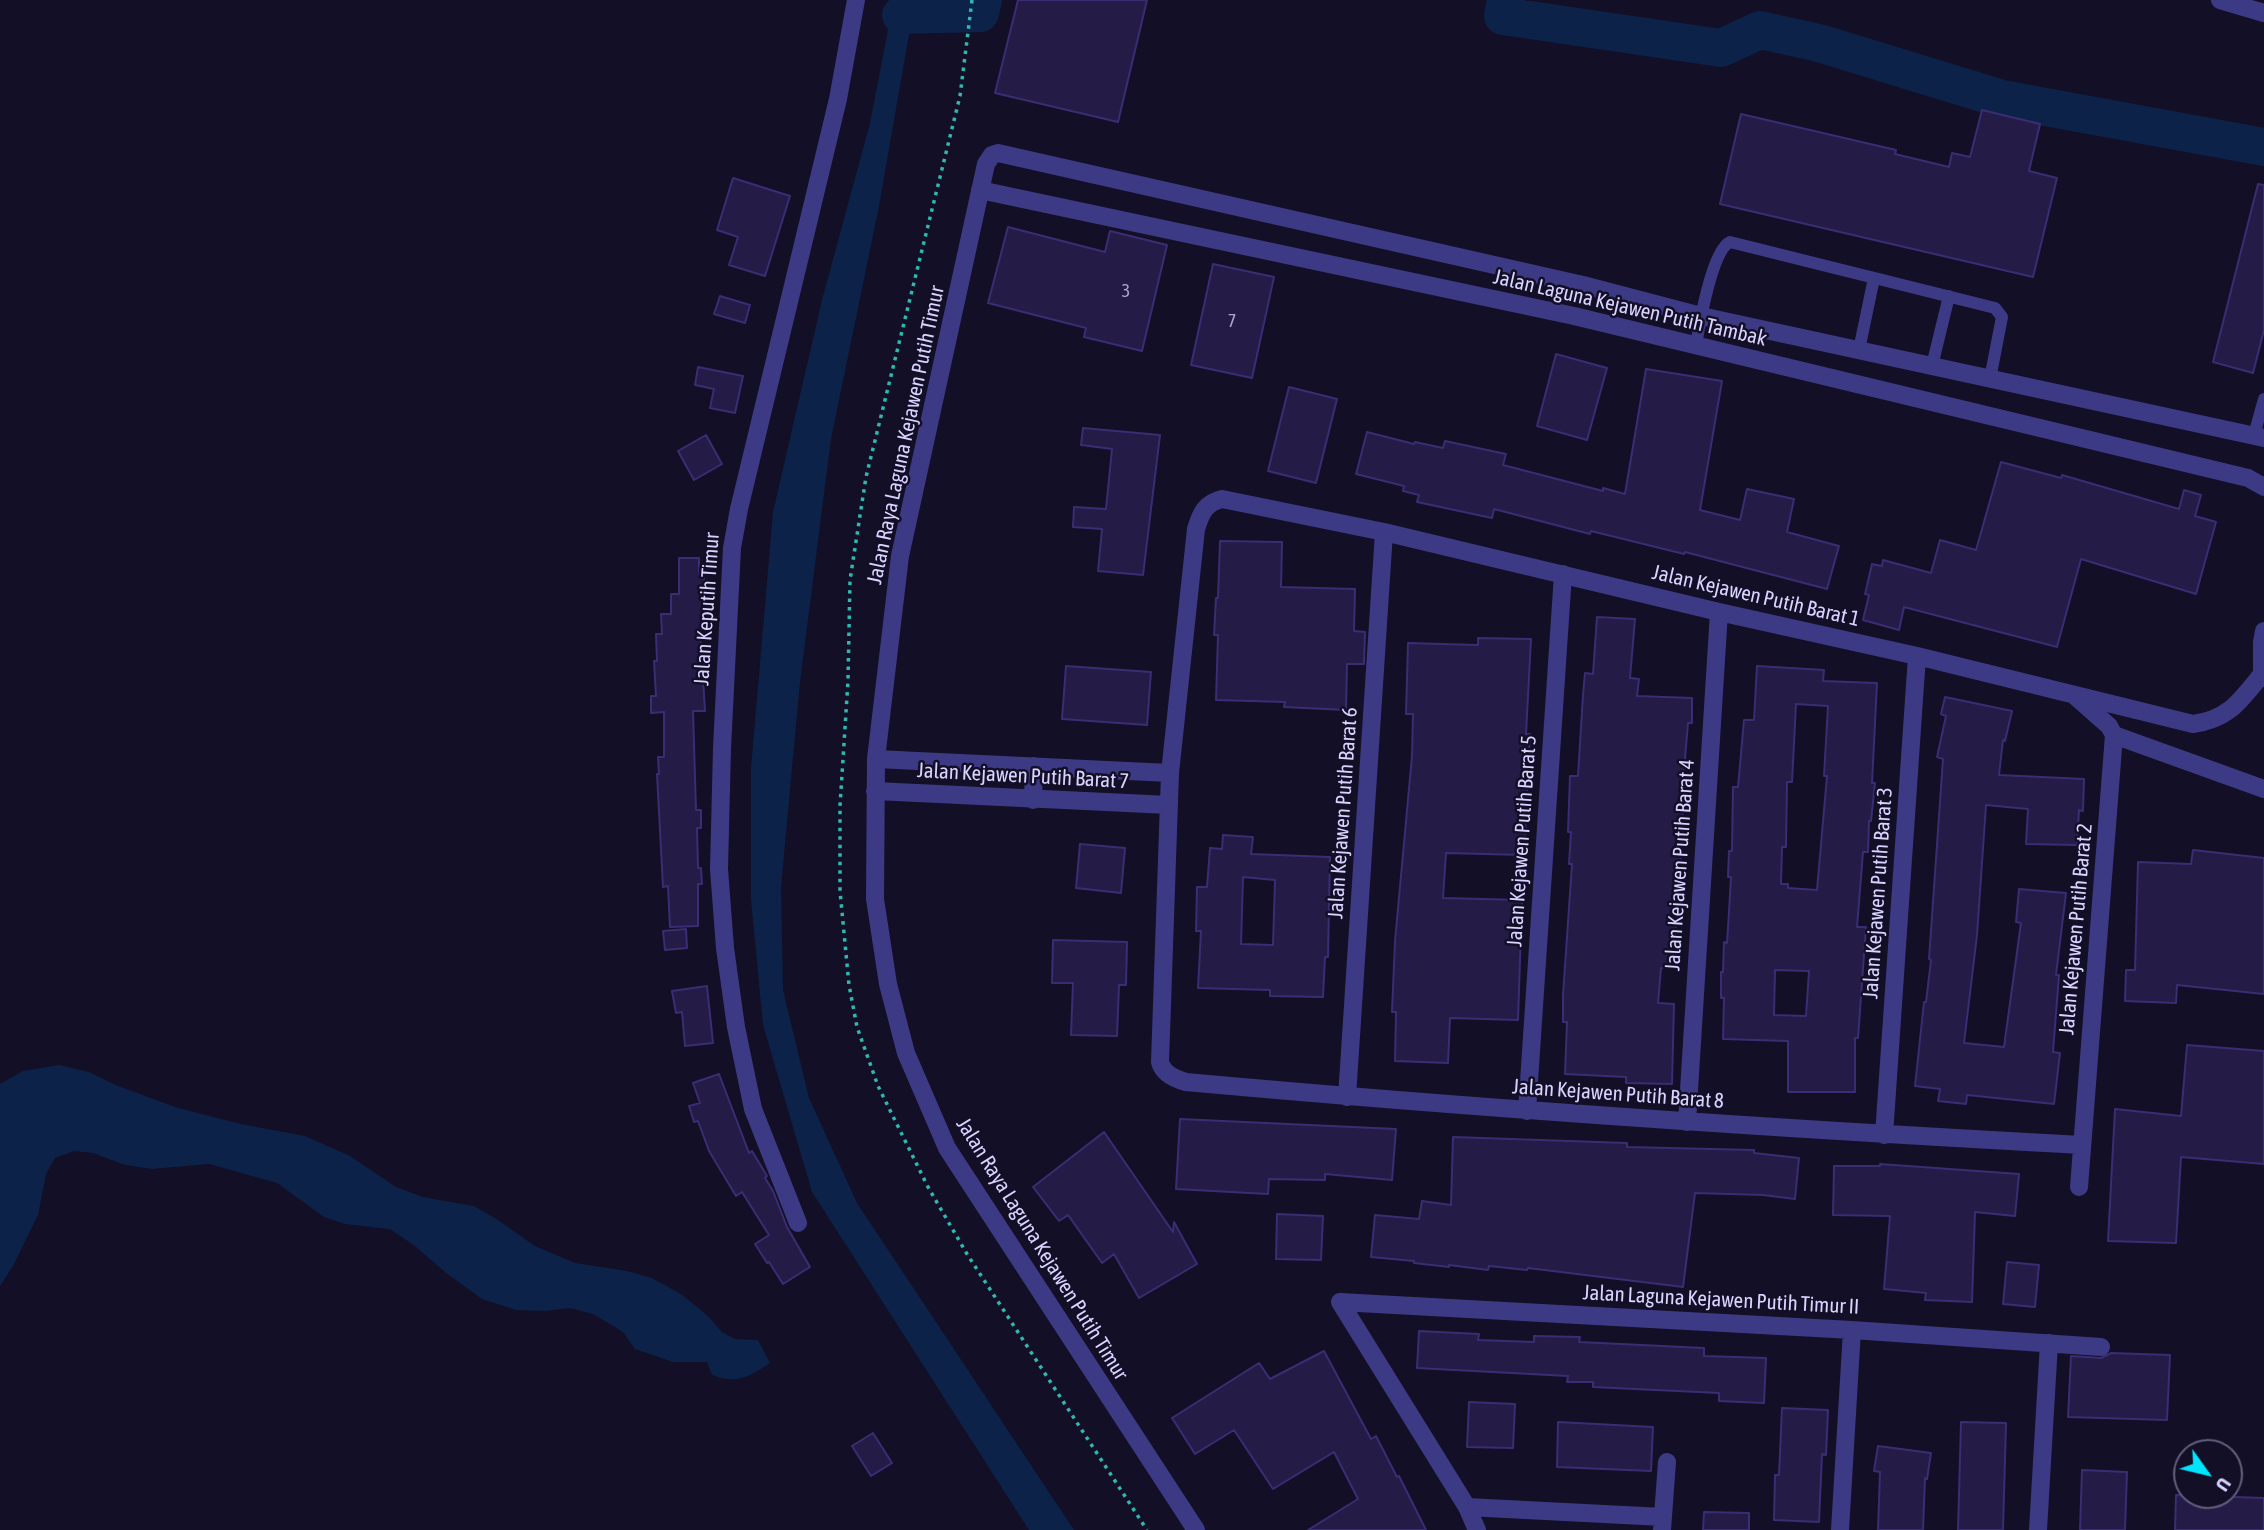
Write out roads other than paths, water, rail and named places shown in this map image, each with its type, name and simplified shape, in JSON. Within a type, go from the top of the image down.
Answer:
[{"type":"street","name":"Jalan Keputih Timur","points":[[798,1223],[753,1110],[736,1027],[725,948],[719,869],[727,628],[732,548],[739,509],[838,99],[856,0]]},
{"type":"street","points":[[2220,0],[2264,13]]},
{"type":"street","name":"Jalan Raya Laguna Kejawen Putih Timur","points":[[998,153],[987,160],[900,556],[876,759],[875,899],[888,984],[906,1053],[947,1148],[1196,1530]]},
{"type":"street","name":"Jalan Laguna Kejawen Putih Tambak","points":[[998,153],[1583,285],[1701,316],[2259,437]]},
{"type":"street","name":"Jalan Laguna Kejawen Putih Tambak","points":[[980,190],[1560,314],[2248,478],[2264,487]]},
{"type":"street","points":[[1763,362],[1769,330]]},
{"type":"street","name":"Jalan Kejawen Putih Barat 1","points":[[1170,773],[1196,529],[1202,511],[1212,501],[1222,499],[1384,532],[1917,656],[2193,724],[2210,722],[2234,709],[2263,676]]},
{"type":"street","name":"Jalan Kejawen Putih Barat 6","points":[[1348,1097],[1384,532]]},
{"type":"street","name":"Jalan Kejawen Putih Barat 5","points":[[1527,1111],[1563,574]]},
{"type":"street","name":"Jalan Kejawen Putih Barat 4","points":[[1687,1122],[1719,612]]},
{"type":"street","points":[[2263,676],[2264,631]]},
{"type":"street","name":"Jalan Kejawen Putih Barat 3","points":[[1884,1135],[1917,656]]},
{"type":"street","points":[[2072,694],[2099,716],[2114,735],[2264,789]]},
{"type":"street","name":"Jalan Kejawen Putih Barat 2","points":[[2079,1186],[2114,735]]},
{"type":"street","name":"Jalan Kejawen Putih Barat 7","points":[[876,759],[1170,773]]},
{"type":"street","points":[[1033,800],[1034,766]]},
{"type":"street","points":[[1169,805],[1170,773]]},
{"type":"street","name":"Jalan Kejawen Putih Barat 7","points":[[875,792],[1169,805]]},
{"type":"street","name":"Jalan Kejawen Putih Barat 8","points":[[1169,805],[1160,1062],[1170,1076],[1186,1083],[1527,1111],[1884,1135],[2082,1145]]},
{"type":"street","name":"Jalan Laguna Kejawen Putih Timur II","points":[[1467,1507],[1340,1302],[1852,1330],[2101,1347]]},
{"type":"street","points":[[1840,1530],[1852,1330]]},
{"type":"street","points":[[2038,1530],[2049,1343]]},
{"type":"street","points":[[1477,1530],[1467,1507],[1663,1524],[1667,1462]]},
{"type":"lane","points":[[1696,346],[1701,316],[1719,255],[1725,244],[1730,242],[1995,307],[2001,314],[1990,379]]},
{"type":"lane","points":[[1859,350],[1874,278]]},
{"type":"lane","points":[[1932,366],[1949,296]]},
{"type":"lane","points":[[2259,437],[2264,399]]},
{"type":"water","points":[[892,0],[915,0],[879,206],[831,439],[800,682],[781,887],[783,990],[809,1098],[857,1203],[1074,1530],[1029,1530],[812,1192],[763,1025],[751,900],[751,768],[773,512],[822,300],[870,123]]},
{"type":"water","points":[[59,1065],[89,1072],[118,1086],[178,1108],[305,1136],[350,1156],[396,1187],[423,1197],[474,1206],[535,1246],[575,1263],[652,1278],[681,1294],[709,1317],[722,1332],[735,1339],[758,1340],[770,1363],[742,1378],[721,1378],[712,1375],[707,1362],[673,1362],[635,1349],[623,1332],[593,1314],[570,1308],[516,1310],[482,1299],[390,1229],[345,1224],[324,1217],[277,1183],[209,1164],[152,1169],[125,1165],[93,1153],[74,1151],[55,1158],[46,1174],[38,1215],[0,1286],[0,1084],[23,1071]]},
{"type":"waterway","points":[[901,15],[980,13],[983,0]]},
{"type":"waterway","points":[[1506,0],[1503,16],[1721,48],[1760,30],[1819,43],[2002,99],[2264,147]]}]
